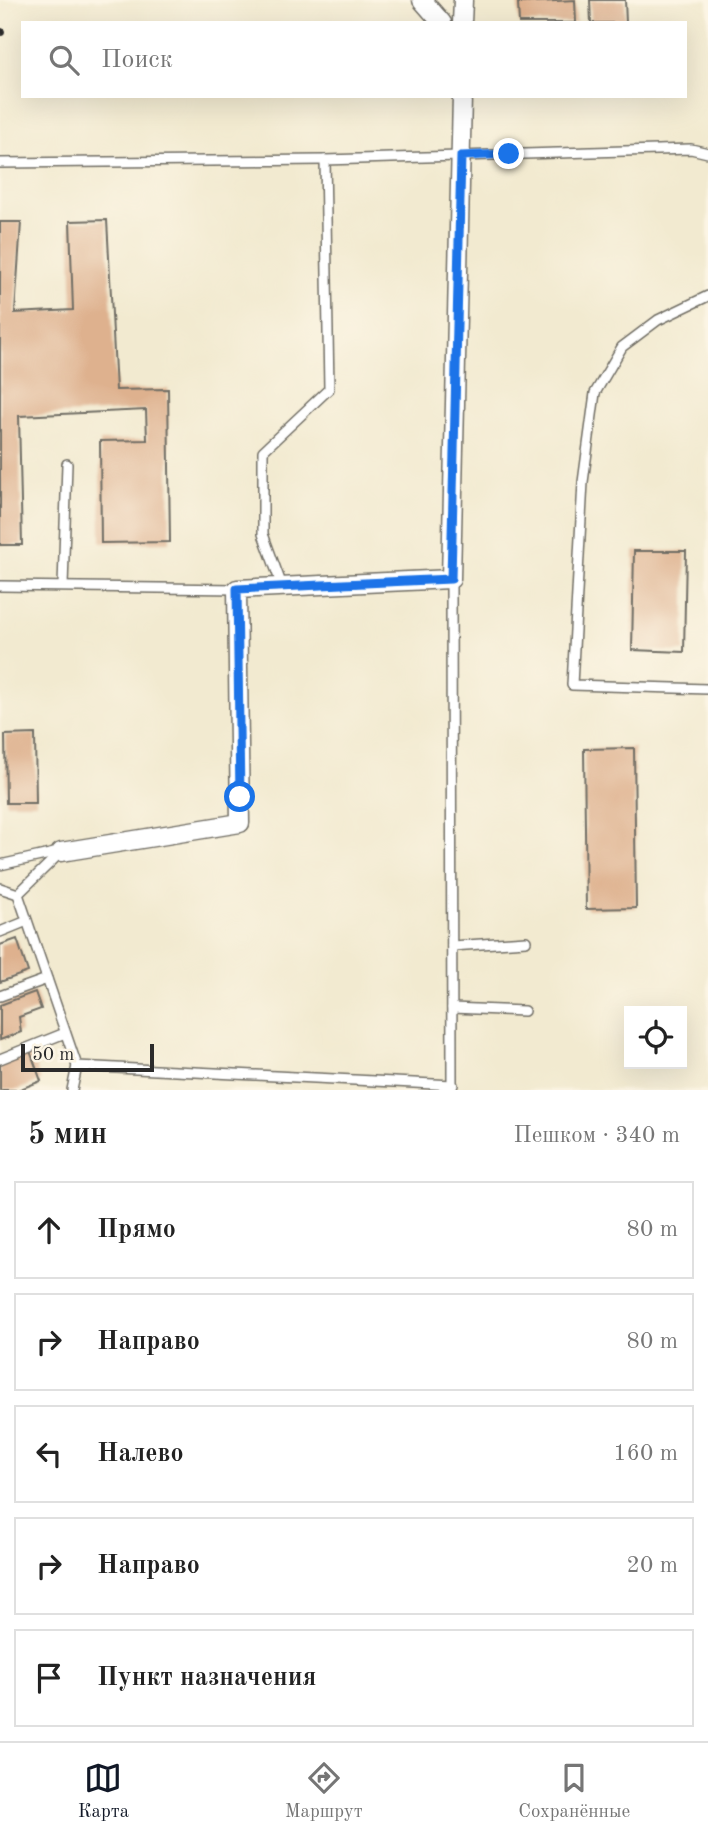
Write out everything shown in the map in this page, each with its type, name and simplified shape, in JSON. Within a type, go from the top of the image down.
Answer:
[{"type":"street","points":[[422,0],[440,21]]},
{"type":"street","points":[[463,0],[463,21]]},
{"type":"street","points":[[61,852],[240,822],[237,589],[451,579],[462,98]]},
{"type":"lane","points":[[0,163],[325,160],[691,149],[708,153]]},
{"type":"lane","points":[[282,586],[263,534],[263,451],[329,389],[325,160]]},
{"type":"lane","points":[[708,296],[658,320],[622,346],[595,393],[583,482],[572,685],[708,690]]},
{"type":"lane","points":[[63,586],[67,464]]},
{"type":"lane","points":[[77,1066],[452,1087],[451,579]]},
{"type":"lane","points":[[0,586],[237,589]]},
{"type":"lane","points":[[0,865],[61,852]]},
{"type":"lane","points":[[18,894],[61,852]]},
{"type":"lane","points":[[0,888],[18,894]]},
{"type":"lane","points":[[18,894],[77,1066],[72,1090]]},
{"type":"lane","points":[[0,932],[27,921]]},
{"type":"lane","points":[[452,946],[526,941]]},
{"type":"lane","points":[[0,996],[47,979]]},
{"type":"lane","points":[[452,1008],[524,1011]]},
{"type":"lane","points":[[0,1059],[65,1033]]},
{"type":"lane","points":[[311,1078],[313,1090]]},
{"type":"building","points":[[575,0],[576,21],[519,21],[518,3]]},
{"type":"building","points":[[590,0],[625,0],[626,21],[591,21]]},
{"type":"building","points":[[107,220],[116,390],[168,389],[170,542],[101,543],[100,441],[147,440],[146,410],[19,416],[22,545],[0,545],[0,222],[21,222],[15,313],[73,310],[70,221]]},
{"type":"building","points":[[634,551],[686,551],[684,652],[632,650]]},
{"type":"building","points":[[35,734],[36,803],[6,803],[5,735]]},
{"type":"building","points":[[634,748],[636,908],[586,909],[584,749]]},
{"type":"building","points":[[17,939],[28,972],[0,982],[0,945]]},
{"type":"building","points":[[35,992],[41,1009],[19,1017],[21,1032],[0,1040],[0,1005]]},
{"type":"building","points":[[30,1051],[41,1081],[18,1090],[0,1090],[0,1063]]},
{"type":"route","points":[[240,797],[237,589],[451,579],[461,156],[509,154]]}]
